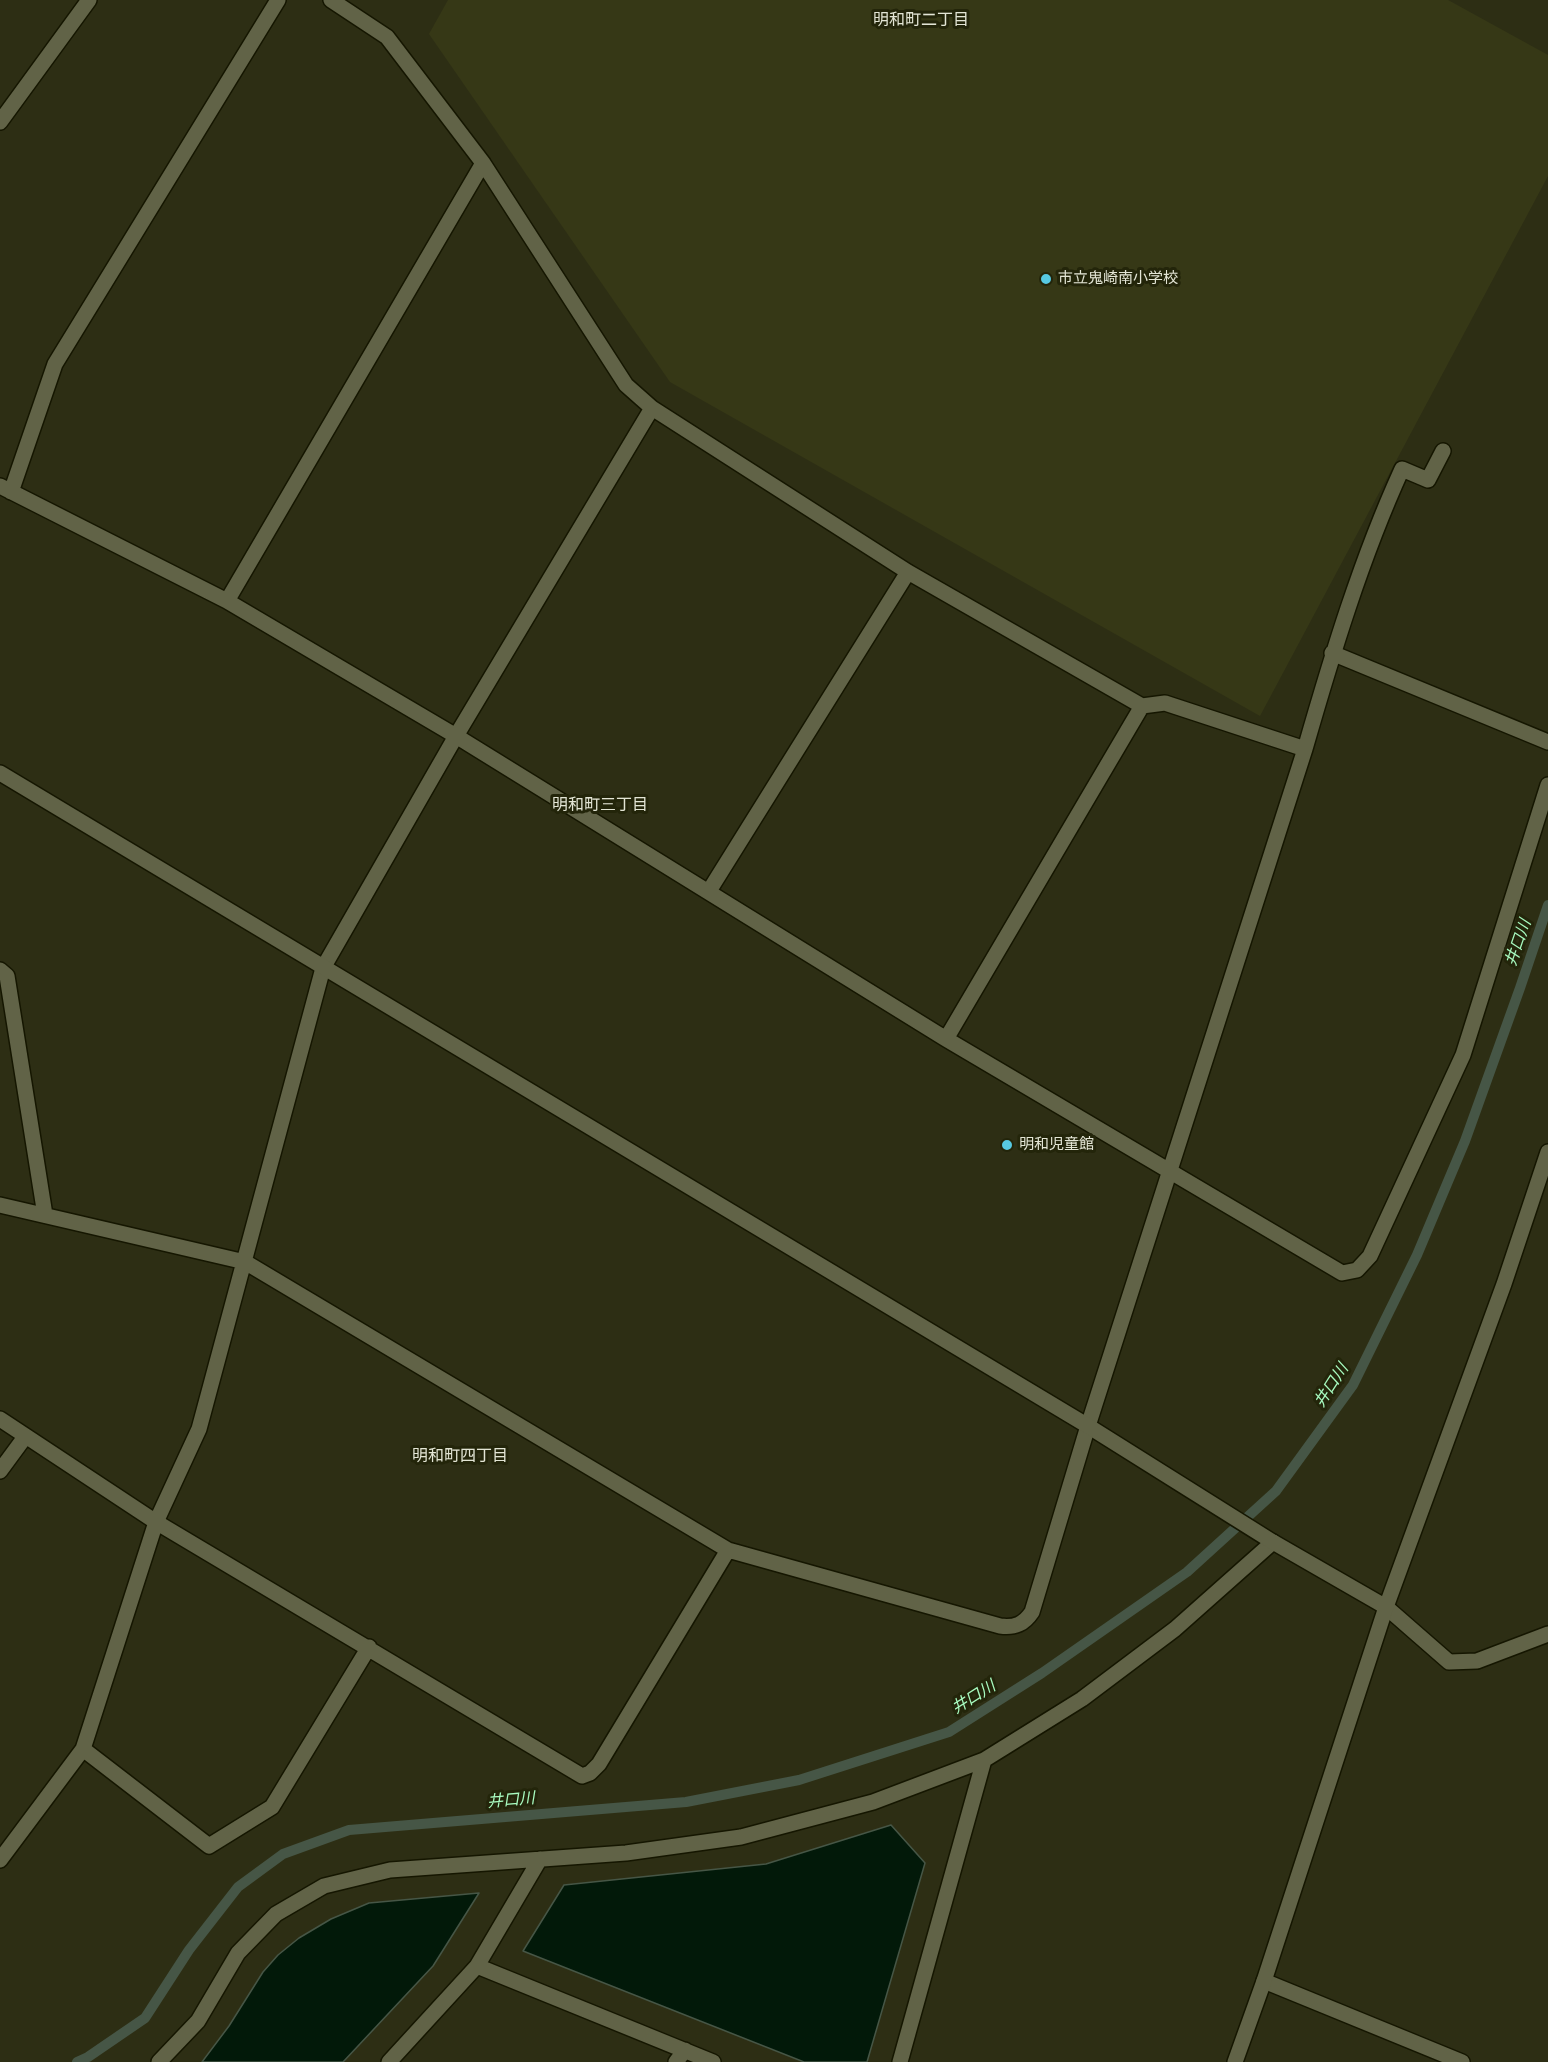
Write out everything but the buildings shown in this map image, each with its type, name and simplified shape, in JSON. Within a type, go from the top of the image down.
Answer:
[{"type":"street","points":[[0,122],[88,0]]},
{"type":"street","points":[[278,0],[55,364],[6,489],[227,601],[456,736],[946,1039],[1342,1273],[1357,1270],[1370,1256],[1462,1055],[1548,785]]},
{"type":"street","points":[[331,0],[387,37],[483,163],[626,385],[652,408],[908,572],[1142,706],[1165,703],[1305,749]]},
{"type":"street","points":[[227,601],[483,163]]},
{"type":"street","points":[[0,1860],[83,1749],[156,1522],[200,1429],[323,968],[456,736],[652,408]]},
{"type":"street","points":[[0,1205],[245,1262],[728,1550],[1000,1626],[1019,1625],[1032,1612],[1088,1426],[1305,749],[1332,653],[1389,496],[1402,469],[1428,480],[1443,451]]},
{"type":"street","points":[[709,891],[908,572]]},
{"type":"street","points":[[1332,653],[1548,742]]},
{"type":"street","points":[[946,1039],[1142,706]]},
{"type":"street","points":[[0,773],[1088,1426],[1273,1542],[1386,1607],[1449,1662],[1477,1661],[1548,1634]]},
{"type":"street","points":[[0,970],[7,976],[45,1215]]},
{"type":"street","points":[[1235,2062],[1264,1981],[1386,1607],[1504,1284],[1548,1152]]},
{"type":"street","points":[[0,1419],[156,1522],[582,1776],[599,1764],[728,1550]]},
{"type":"street","points":[[0,1471],[25,1437]]},
{"type":"street","points":[[159,2062],[198,2021],[238,1953],[276,1914],[324,1886],[390,1870],[626,1853],[741,1837],[873,1802],[984,1760],[1082,1699],[1175,1629],[1273,1542]]},
{"type":"street","points":[[83,1749],[209,1846],[272,1807],[369,1647]]},
{"type":"street","points":[[900,2062],[984,1760]]},
{"type":"street","points":[[389,2062],[477,1966],[540,1859]]},
{"type":"street","points":[[477,1966],[680,2056],[713,2062]]},
{"type":"street","points":[[1264,1981],[1462,2062]]},
{"type":"shaded area","name":"市立鬼崎南小学校","points":[[448,0],[1448,0],[1548,55],[1548,176],[1260,716],[670,382],[429,34]]},
{"type":"shaded area","points":[[891,1825],[925,1863],[867,2062],[804,2062],[523,1951],[564,1885],[766,1864]]},
{"type":"shaded area","points":[[479,1893],[433,1966],[343,2062],[202,2062],[229,2026],[263,1972],[278,1955],[299,1938],[331,1919],[369,1903]]},
{"type":"waterway","name":"井口川","points":[[77,2062],[145,2018],[189,1950],[238,1887],[283,1854],[349,1830],[686,1802],[799,1780],[949,1732],[1042,1673],[1187,1572],[1276,1491],[1353,1385],[1417,1255],[1465,1141],[1548,905]]},
{"type":"place","name":"市立鬼崎南小学校","points":[[1046,279]]},
{"type":"place","name":"明和児童館","points":[[1007,1145]]},
{"type":"district","name":"明和町二丁目","points":[[921,21]]},
{"type":"district","name":"明和町三丁目","points":[[600,806]]},
{"type":"district","name":"明和町四丁目","points":[[460,1457]]}]
